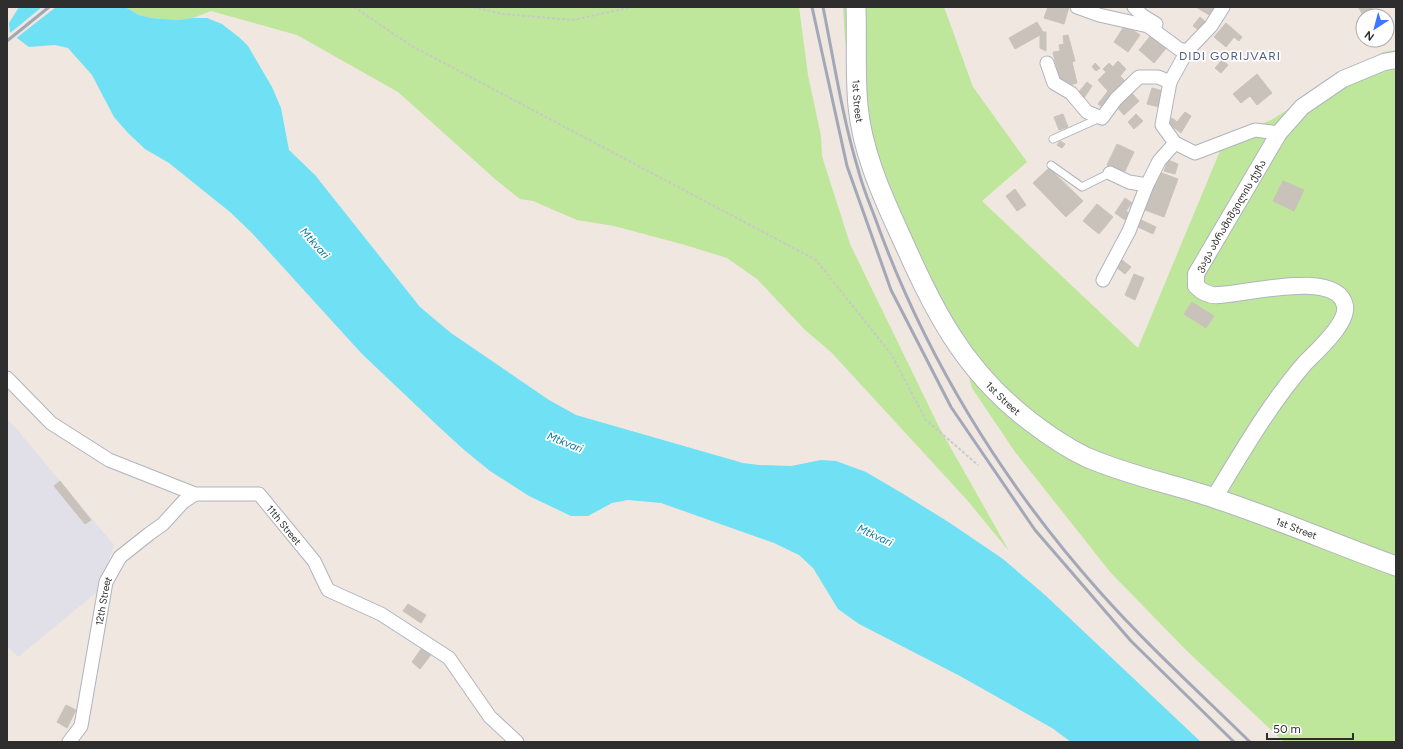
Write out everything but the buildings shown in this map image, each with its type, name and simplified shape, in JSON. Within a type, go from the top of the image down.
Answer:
[{"type":"main road","name":"1st Street","points":[[856,7],[858,108],[868,156],[888,208],[939,316],[963,354],[989,386],[1019,412],[1056,440],[1086,456],[1133,473],[1214,498],[1396,566]]},
{"type":"street","points":[[1077,7],[1099,15],[1148,26],[1183,50]]},
{"type":"street","points":[[1134,7],[1143,16],[1160,26],[1183,50]]},
{"type":"street","points":[[1223,7],[1211,26],[1183,50],[1170,82],[1162,126],[1175,143],[1195,153],[1254,130],[1278,133]]},
{"type":"street","name":"ვაჟა აბრამიშვილის ქუჩა","points":[[1214,498],[1240,455],[1293,377],[1337,328],[1344,317],[1345,307],[1341,298],[1332,290],[1310,286],[1285,286],[1217,296],[1203,293],[1196,286],[1196,274],[1278,133],[1302,107],[1342,79],[1384,62],[1396,60]]},
{"type":"street","points":[[1047,63],[1054,83],[1071,93],[1087,112],[1102,118],[1116,99],[1139,77],[1158,77],[1170,82]]},
{"type":"street","points":[[1103,280],[1129,231],[1147,185],[1159,161],[1175,143]]},
{"type":"street","points":[[1110,173],[1129,182],[1147,185]]},
{"type":"street","name":"11th Street","points":[[7,378],[51,423],[109,460],[195,494],[259,494],[314,561],[328,590],[381,614],[450,658],[490,717],[517,742]]},
{"type":"street","name":"12th Street","points":[[69,742],[81,726],[106,582],[120,557],[163,524],[183,502],[195,494]]},
{"type":"lane","points":[[1053,139],[1102,118]]},
{"type":"lane","points":[[1051,165],[1082,187],[1110,173]]},
{"type":"path","points":[[354,7],[410,45],[816,260],[891,354],[926,420],[978,465]]},
{"type":"path","points":[[473,7],[503,14],[573,20],[632,7]]},
{"type":"shaded area","points":[[7,418],[114,545],[97,592],[18,657],[7,646]]},
{"type":"green space","points":[[125,7],[799,7],[808,75],[821,136],[822,156],[850,244],[939,427],[1009,551],[967,500],[831,352],[805,330],[757,279],[727,258],[614,226],[577,220],[533,201],[520,199],[495,179],[398,92],[297,35],[211,11],[193,18],[178,20],[152,18],[139,15]]},
{"type":"green space","points":[[843,7],[944,7],[973,87],[1027,162],[982,201],[1138,348],[1225,139],[1271,120],[1383,52],[1396,50],[1396,742],[1284,742],[1187,651],[1111,573],[1015,452],[972,388],[968,374],[864,156],[845,39]]},
{"type":"water","name":"Mtkvari","points":[[19,7],[125,7],[139,15],[152,18],[178,20],[207,18],[222,24],[248,46],[272,87],[281,108],[289,150],[315,175],[420,307],[451,333],[549,400],[576,415],[743,463],[791,466],[821,460],[836,461],[866,472],[950,523],[1003,559],[1045,595],[1201,742],[1071,742],[1052,728],[960,676],[859,624],[838,609],[813,568],[799,555],[774,543],[661,503],[628,500],[612,503],[588,516],[571,516],[529,496],[490,471],[463,449],[362,354],[251,232],[230,212],[169,163],[145,149],[128,133],[114,117],[92,75],[68,48],[55,45],[29,47],[10,32],[9,23]]},
{"type":"pier","points":[[42,7],[56,7],[15,39],[9,34]]},
{"type":"railway","points":[[7,41],[49,7]]},
{"type":"railway","points":[[812,7],[847,166],[891,290],[951,407],[1035,530],[1131,641],[1234,742]]},
{"type":"railway","points":[[823,7],[847,129],[865,192],[894,266],[916,316],[941,366],[968,414],[1029,505],[1063,549],[1099,591],[1154,649],[1250,742]]},
{"type":"district","name":"DIDI GORIJVARI","points":[[1230,56]]}]
